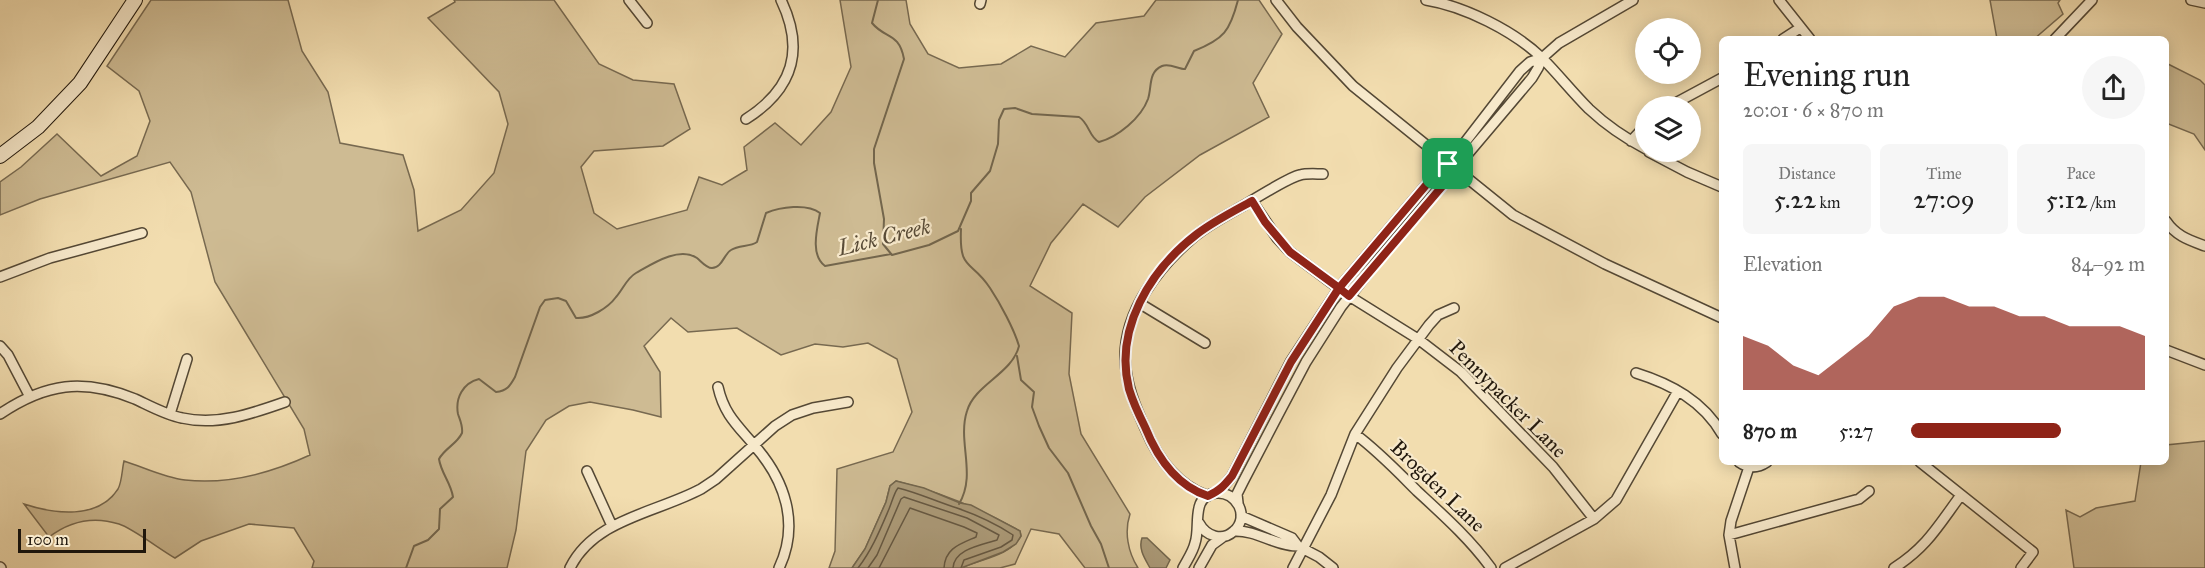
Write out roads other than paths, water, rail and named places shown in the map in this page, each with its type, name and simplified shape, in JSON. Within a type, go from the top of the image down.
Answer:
[{"type":"main road","points":[[0,156],[38,127],[80,83],[135,0]]},
{"type":"street","points":[[629,0],[647,23]]},
{"type":"street","points":[[746,119],[776,96],[789,69],[792,57],[792,31],[781,0]]},
{"type":"street","points":[[1276,0],[1303,34],[1353,86],[1513,215],[1605,264],[1719,317]]},
{"type":"street","points":[[1426,0],[1455,8],[1524,43],[1542,58],[1590,109],[1635,143]]},
{"type":"street","points":[[1199,568],[1212,545],[1238,527],[1241,516],[1237,494],[1242,482],[1306,363],[1349,296],[1532,78],[1542,58],[1559,43],[1633,0]]},
{"type":"street","points":[[1779,0],[1807,36]]},
{"type":"street","points":[[2058,36],[2092,0]]},
{"type":"street","points":[[2191,0],[2205,3]]},
{"type":"street","points":[[1788,36],[1800,28]]},
{"type":"street","points":[[1183,568],[1195,544],[1199,505],[1232,476],[1291,362],[1339,288],[1438,171],[1448,164],[1520,71],[1530,62],[1542,58]]},
{"type":"street","points":[[1689,96],[1719,80]]},
{"type":"street","points":[[1631,141],[1635,137]]},
{"type":"street","points":[[1669,162],[1719,186]]},
{"type":"street","points":[[1223,537],[1209,534],[1198,521],[1195,505],[1186,486],[1156,450],[1130,390],[1125,349],[1130,324],[1147,289],[1162,269],[1196,236],[1299,175],[1323,174]]},
{"type":"street","name":"Pennypacker Lane","points":[[1252,201],[1271,230],[1290,252],[1349,296],[1444,357],[1553,467],[1594,519]]},
{"type":"street","points":[[2169,225],[2177,234],[2187,240],[2205,246]]},
{"type":"street","points":[[0,277],[51,258],[142,233]]},
{"type":"street","points":[[1139,303],[1205,343]]},
{"type":"street","points":[[1293,568],[1301,548],[1331,495],[1355,434],[1371,408],[1418,339],[1438,315],[1454,308]]},
{"type":"street","points":[[0,346],[8,355],[30,397]]},
{"type":"street","points":[[2169,351],[2205,365]]},
{"type":"street","points":[[170,414],[187,359]]},
{"type":"street","points":[[1636,373],[1658,380],[1690,397],[1718,420]]},
{"type":"street","points":[[0,414],[47,389],[67,386],[90,386],[114,391],[180,418],[201,421],[227,420],[285,402]]},
{"type":"street","points":[[718,387],[722,404],[779,480],[788,511],[788,545],[779,568]]},
{"type":"street","points":[[1505,568],[1594,519],[1616,500],[1678,391]]},
{"type":"street","points":[[570,568],[574,559],[591,540],[612,526],[701,489],[716,479],[775,426],[792,415],[813,408],[849,402]]},
{"type":"street","name":"Brogden Lane","points":[[1355,434],[1388,461],[1446,518],[1475,547],[1491,568]]},
{"type":"street","points":[[1745,465],[1749,467],[1760,465]]},
{"type":"street","points":[[1924,465],[2033,552],[2021,568]]},
{"type":"street","points":[[1735,568],[1730,552],[1729,535],[1731,521],[1749,467]]},
{"type":"street","points":[[587,471],[612,526]]},
{"type":"street","points":[[1186,486],[1213,494],[1229,495],[1238,503]]},
{"type":"street","points":[[1729,535],[1859,499],[1869,491]]},
{"type":"street","points":[[1894,568],[1914,555],[1932,536],[1961,495]]},
{"type":"street","points":[[1241,516],[1292,538],[1301,548]]},
{"type":"street","points":[[1234,531],[1251,532],[1301,548],[1319,557],[1333,568]]},
{"type":"water","points":[[896,481],[924,488],[960,503],[971,505],[1020,531],[1021,536],[1016,544],[1003,552],[961,568],[852,568],[865,549],[886,502],[890,486]]},
{"type":"water","points":[[1142,538],[1147,538],[1170,560],[1166,568],[1150,568],[1141,550]]},
{"type":"waterway","name":"Lick Creek","points":[[878,0],[872,23],[899,44],[904,59],[874,149],[874,163],[884,219],[883,244],[892,255],[929,245],[958,231],[971,201],[971,193],[990,171],[998,144],[999,120],[1004,109],[1015,108],[1032,114],[1079,117],[1099,142],[1114,136],[1128,126],[1145,106],[1154,72],[1168,65],[1185,69],[1194,51],[1224,33],[1232,19],[1238,0]]},
{"type":"waterway","name":"Lick Creek","points":[[406,568],[414,546],[428,540],[439,529],[440,509],[453,497],[439,459],[462,433],[457,408],[461,392],[473,381],[479,379],[496,392],[510,385],[540,307],[545,300],[558,298],[566,301],[576,318],[593,315],[613,301],[633,275],[666,258],[674,255],[690,255],[708,267],[715,267],[731,250],[757,242],[766,213],[786,208],[808,208],[820,213],[816,249],[820,261],[825,266],[891,254]]},
{"type":"waterway","points":[[959,504],[964,493],[967,470],[964,434],[967,411],[978,393],[1009,364],[1019,346],[994,294],[964,259],[961,229]]},
{"type":"waterway","points":[[1017,356],[1021,380],[1034,392],[1032,407],[1039,426],[1049,448],[1068,473],[1101,544],[1109,568]]}]
